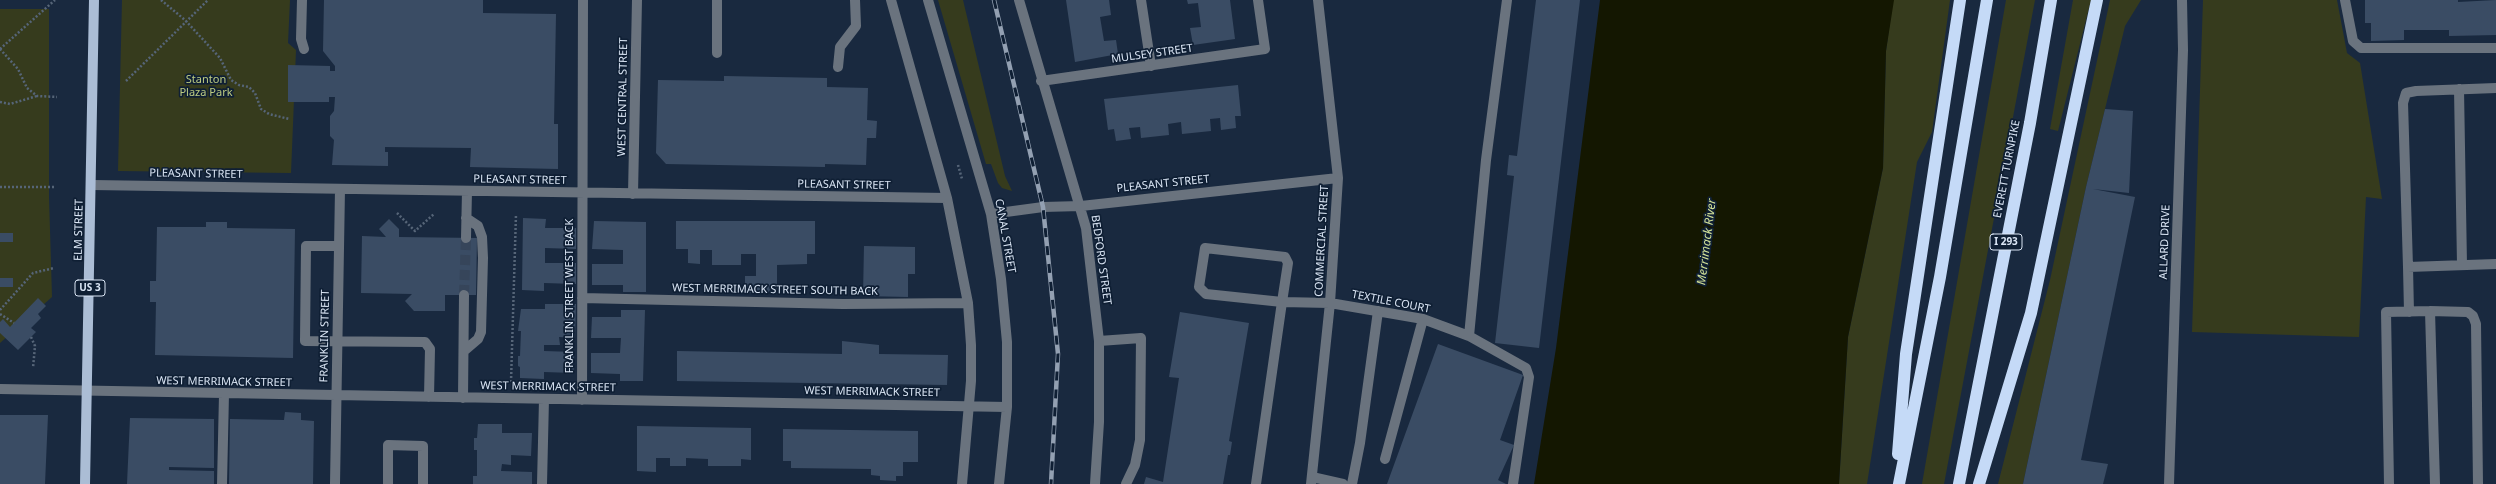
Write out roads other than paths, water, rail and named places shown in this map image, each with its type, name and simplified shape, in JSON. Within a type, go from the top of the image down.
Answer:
[{"type":"highway","points":[[1897,484],[1906,354],[1960,0]]},
{"type":"highway","points":[[1897,484],[1940,277],[1987,0]]},
{"type":"highway","name":"EVERETT TURNPIKE","points":[[1959,484],[2030,123],[2051,0]]},
{"type":"highway","points":[[1979,484],[2031,313],[2097,0]]},
{"type":"main road","name":"ELM STREET","points":[[85,484],[92,185],[94,0]]},
{"type":"street","points":[[302,0],[300,39],[304,49]]},
{"type":"street","name":"FRANKLIN STREET WEST BACK","points":[[582,400],[583,0]]},
{"type":"street","name":"WEST CENTRAL STREET","points":[[633,194],[637,0]]},
{"type":"street","points":[[717,54],[718,0]]},
{"type":"street","points":[[838,67],[840,47],[856,26],[855,0]]},
{"type":"street","points":[[891,0],[947,198],[968,303],[971,345],[969,406],[962,484]]},
{"type":"street","name":"CANAL STREET","points":[[928,0],[991,214],[1007,342],[1008,407],[999,484]]},
{"type":"street","name":"BEDFORD STREET","points":[[1019,0],[1041,81],[1081,206],[1086,228],[1099,341],[1099,422],[1095,484]]},
{"type":"street","points":[[1141,0],[1151,66]]},
{"type":"street","name":"MULSEY STREET","points":[[1041,81],[1265,49],[1258,0]]},
{"type":"street","name":"COMMERCIAL STREET","points":[[1311,480],[1330,303],[1338,178],[1318,0]]},
{"type":"street","points":[[1469,336],[1486,160],[1507,0]]},
{"type":"street","name":"ALLARD DRIVE","points":[[2169,484],[2184,50],[2182,0]]},
{"type":"street","points":[[2345,0],[2353,42],[2361,48],[2496,48]]},
{"type":"street","points":[[2409,312],[2404,103],[2406,93],[2416,91],[2496,88]]},
{"type":"street","points":[[2459,89],[2462,265]]},
{"type":"street","name":"PLEASANT STREET","points":[[991,214],[1043,207],[1081,206],[1338,178]]},
{"type":"street","name":"PLEASANT STREET","points":[[92,185],[947,198]]},
{"type":"street","name":"FRANKLIN STREET","points":[[335,484],[340,189]]},
{"type":"street","points":[[466,238],[467,191]]},
{"type":"street","points":[[464,351],[478,339],[481,332],[483,265],[482,238],[478,226],[466,218]]},
{"type":"street","points":[[339,246],[306,246],[305,341],[425,342],[430,349],[430,397]]},
{"type":"street","points":[[1256,484],[1288,262],[1285,257],[1205,248],[1199,287],[1206,294],[1282,302]]},
{"type":"street","points":[[2408,266],[2496,264]]},
{"type":"street","points":[[463,398],[464,295]]},
{"type":"street","name":"WEST MERRIMACK STREET SOUTH BACK","points":[[582,298],[835,304],[968,303]]},
{"type":"street","name":"TEXTILE COURT","points":[[1282,302],[1330,303],[1423,318],[1469,336],[1526,368],[1529,377],[1513,484]]},
{"type":"street","points":[[1352,484],[1360,443],[1378,311]]},
{"type":"street","points":[[2430,311],[2435,484]]},
{"type":"street","points":[[2389,484],[2386,312],[2430,311],[2468,312],[2473,316],[2476,324],[2478,484]]},
{"type":"street","points":[[1385,459],[1423,318]]},
{"type":"street","points":[[1099,341],[1141,338],[1140,440],[1135,465],[1126,484]]},
{"type":"street","name":"WEST MERRIMACK STREET","points":[[0,389],[1008,407]]},
{"type":"street","points":[[222,484],[224,394]]},
{"type":"street","points":[[542,484],[544,399]]},
{"type":"street","points":[[388,484],[388,445],[423,446],[422,484]]},
{"type":"street","points":[[1311,480],[1343,484]]},
{"type":"water","name":"Merrimack River","points":[[1600,0],[1894,0],[1886,51],[1883,168],[1848,337],[1839,484],[1534,484],[1556,348]]},
{"type":"tunnel","points":[[464,295],[466,238]]},
{"type":"railway","points":[[994,0],[1043,207],[1058,354],[1051,484]]},
{"type":"park label","name":"Stanton Plaza Park","points":[[206,86]]}]
